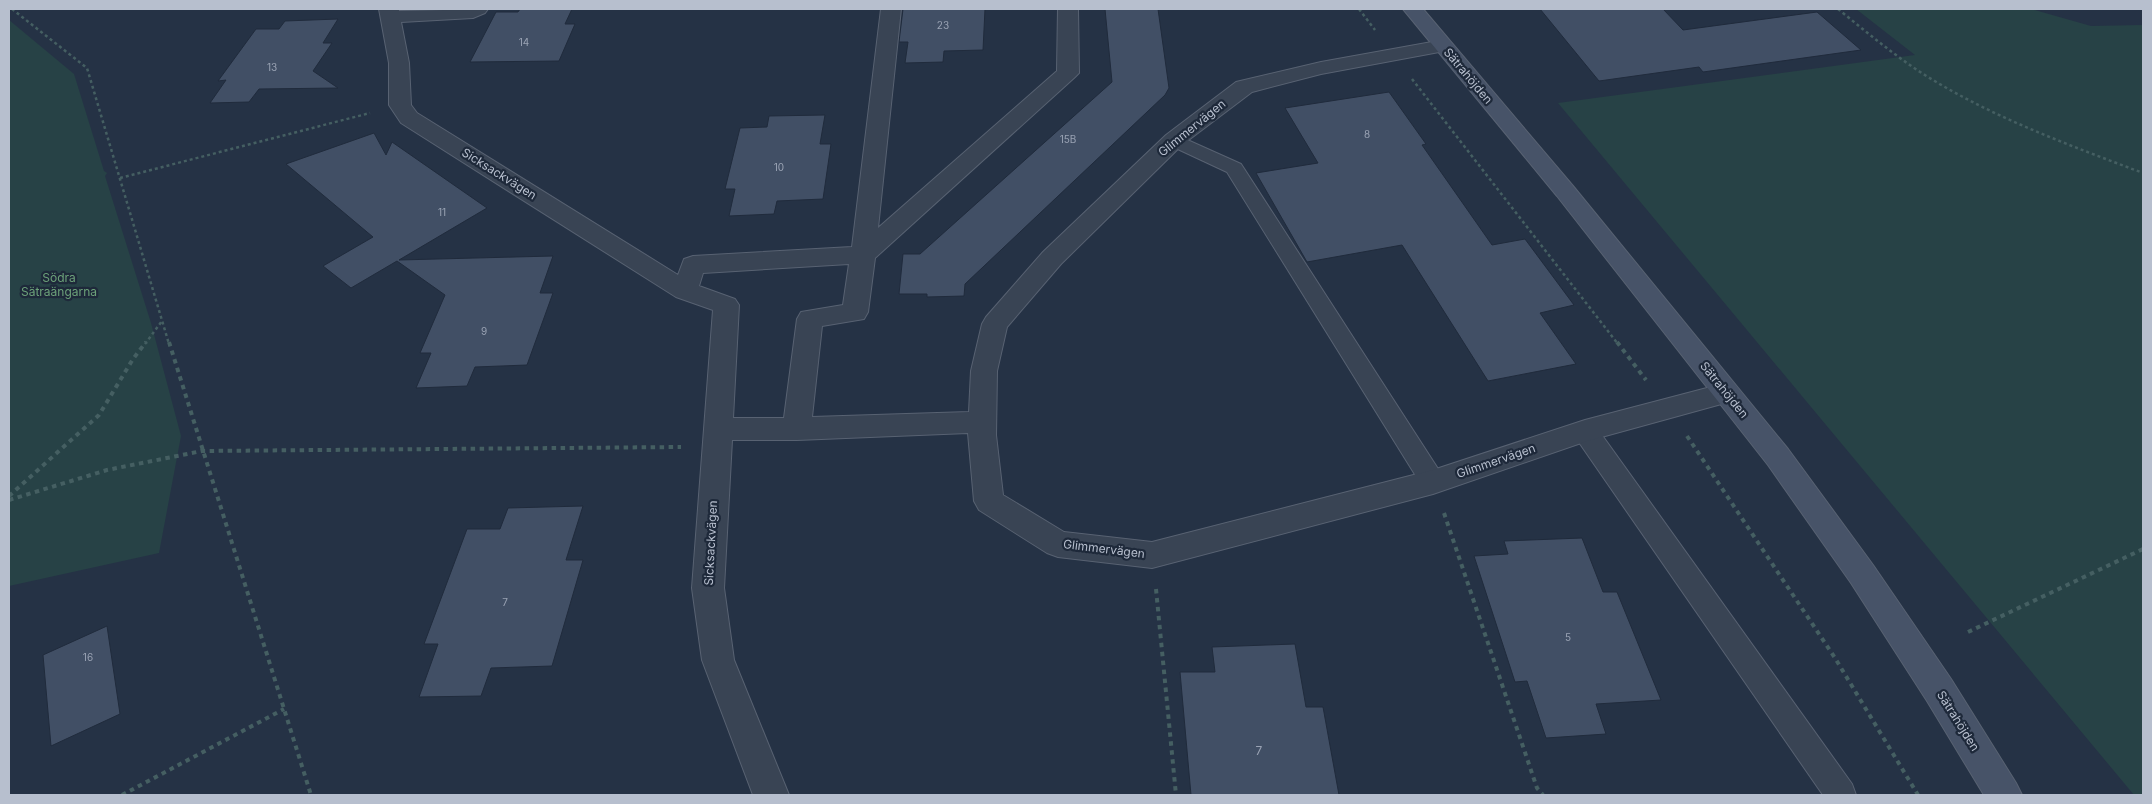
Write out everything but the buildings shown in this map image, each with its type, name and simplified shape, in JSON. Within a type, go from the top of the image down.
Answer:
[{"type":"street","points":[[400,105],[400,63],[390,13],[473,12],[478,9]]},
{"type":"street","points":[[798,429],[810,319],[855,312],[864,255],[891,9]]},
{"type":"street","points":[[685,291],[693,265],[864,255],[1068,73],[1068,9]]},
{"type":"street","name":"Sätrahöjden","points":[[1413,9],[1565,191],[1778,457],[1862,574],[1939,690],[2004,795]]},
{"type":"street","name":"Glimmervägen","points":[[1443,46],[1321,68],[1244,87],[1174,140],[1052,258],[995,324],[984,371],[982,435],[988,501],[1058,544],[1152,555],[1434,482],[1585,431],[1726,392]]},
{"type":"street","name":"Sicksackvägen","points":[[400,105],[409,118],[685,291],[726,306],[708,588],[718,660],[771,795]]},
{"type":"street","points":[[717,438],[798,429],[982,422]]},
{"type":"lane","points":[[1174,140],[1234,168],[1434,482]]},
{"type":"lane","points":[[1585,431],[1836,793]]},
{"type":"path","points":[[12,9],[87,68],[202,451],[311,795]]},
{"type":"path","points":[[1838,9],[1928,76],[1987,107],[2071,146],[2143,173]]},
{"type":"path","points":[[120,178],[400,105]]},
{"type":"path","points":[[9,496],[98,415],[133,359],[162,320]]},
{"type":"path","points":[[9,500],[107,470],[202,451],[717,438]]},
{"type":"path","points":[[1434,482],[1537,788],[1543,795]]},
{"type":"path","points":[[1968,632],[2143,549]]},
{"type":"path","points":[[1152,555],[1176,795]]},
{"type":"path","points":[[122,795],[284,709]]},
{"type":"green space","points":[[1856,9],[2031,9],[2091,26],[2143,25],[2143,795],[2134,795],[1558,103],[1915,55]]},
{"type":"green space","name":"Södra Sätraängarna","points":[[9,20],[74,74],[104,171],[107,173],[105,176],[151,323],[181,436],[159,553],[9,586]]}]
